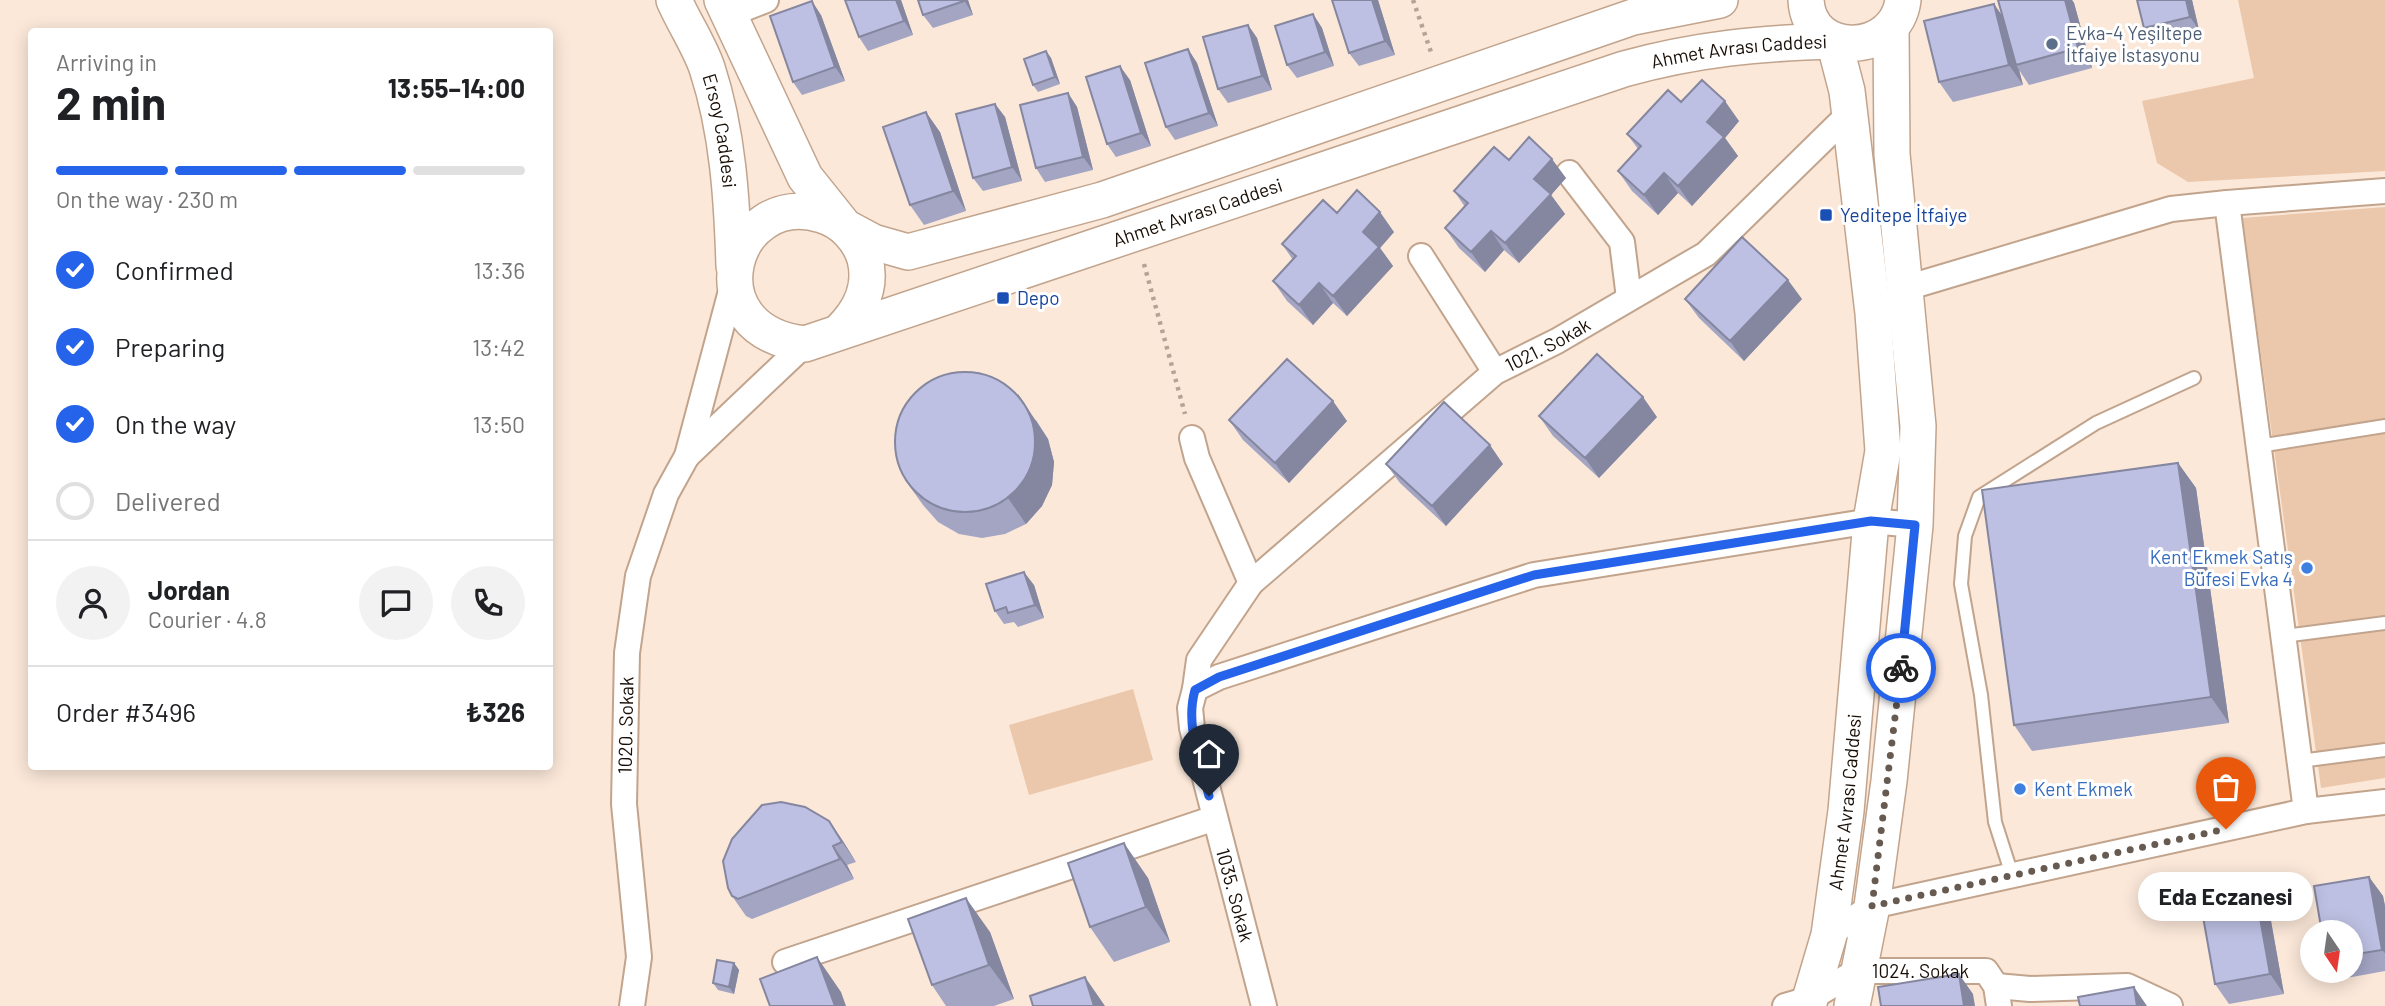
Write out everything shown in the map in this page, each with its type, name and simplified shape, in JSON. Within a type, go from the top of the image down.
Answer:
[{"type":"main road","name":"Ersoy Caddesi","points":[[674,0],[706,66],[719,113],[732,201],[733,279]]},
{"type":"main road","points":[[805,344],[782,342],[762,332],[746,315],[736,295],[733,279],[747,238],[760,225],[776,216],[793,211],[812,212],[830,217],[873,242],[908,252],[1102,200],[1633,17],[1720,0]]},
{"type":"main road","points":[[1806,0],[1811,20],[1821,32],[1835,41],[1849,45],[1864,44],[1897,15]]},
{"type":"main road","points":[[725,8],[805,177],[856,240],[867,271],[862,304],[841,330]]},
{"type":"main road","name":"Ahmet Avrası Caddesi","points":[[1852,1006],[1872,906],[1889,781],[1915,525],[1918,426],[1892,155],[1897,15]]},
{"type":"main road","name":"Ahmet Avrası Caddesi","points":[[805,344],[824,340],[841,330],[1136,234],[1624,69],[1684,52],[1764,43],[1835,41],[1847,91],[1873,313],[1883,451],[1871,521],[1846,811],[1829,935],[1801,1004]]},
{"type":"street","points":[[725,8],[766,0]]},
{"type":"street","name":"1021. Sokak","points":[[1195,690],[1199,660],[1251,583],[1495,372],[1557,341],[1706,254],[1849,114]]},
{"type":"street","points":[[1569,173],[1622,242],[1629,298]]},
{"type":"street","points":[[1906,288],[2171,209],[2385,191]]},
{"type":"street","points":[[2227,203],[2306,811]]},
{"type":"street","points":[[1421,256],[1495,372]]},
{"type":"street","name":"1020. Sokak","points":[[632,1006],[639,957],[624,804],[626,653],[638,576],[666,494],[687,456],[733,279]]},
{"type":"street","name":"1020. Sokak","points":[[687,456],[805,344]]},
{"type":"street","points":[[1192,438],[1197,458],[1251,583]]},
{"type":"street","points":[[1195,690],[1219,677],[1534,575],[1871,521],[1915,525]]},
{"type":"street","name":"1035. Sokak","points":[[1195,690],[1190,708],[1192,729],[1264,1006]]},
{"type":"street","points":[[1829,935],[1872,906],[2306,811],[2385,802]]},
{"type":"street","points":[[785,962],[1214,818]]},
{"type":"street","points":[[1801,1004],[1857,971]]},
{"type":"street","name":"1024. Sokak","points":[[1857,971],[1986,971],[1997,996]]},
{"type":"street","points":[[1997,996],[2030,989],[2127,986],[2170,1006]]},
{"type":"lane","points":[[2012,875],[1995,822],[1981,695],[1961,584],[1965,536],[1979,497],[2096,423],[2194,378]]},
{"type":"lane","points":[[2259,446],[2385,426]]},
{"type":"lane","points":[[2284,636],[2385,623]]},
{"type":"lane","points":[[2300,761],[2385,750]]},
{"type":"path","points":[[1413,0],[1441,81]]},
{"type":"path","points":[[1136,234],[1192,438]]},
{"type":"shaded area","points":[[2238,0],[2385,0],[2385,171],[2188,182],[2157,163],[2142,101],[2254,78]]},
{"type":"shaded area","points":[[2385,207],[2385,778],[2321,788],[2242,218]]},
{"type":"shaded area","points":[[1133,689],[1153,760],[1029,795],[1009,725]]},
{"type":"building","points":[[845,0],[896,0],[904,21],[859,37]]},
{"type":"building","points":[[918,0],[964,0],[964,1],[923,15]]},
{"type":"building","points":[[1332,0],[1372,0],[1385,41],[1349,53]]},
{"type":"building","points":[[1998,0],[2065,0],[2078,48],[2016,65]]},
{"type":"building","points":[[2137,0],[2186,0],[2190,17],[2144,28]]},
{"type":"building","points":[[812,1],[835,67],[793,82],[770,16]]},
{"type":"building","points":[[1994,4],[2009,65],[1939,82],[1924,21]]},
{"type":"building","points":[[1313,14],[1325,52],[1287,65],[1275,26]]},
{"type":"building","points":[[1248,25],[1262,76],[1218,89],[1203,37]]},
{"type":"building","points":[[1188,49],[1209,113],[1166,127],[1145,63]]},
{"type":"building","points":[[1046,51],[1055,77],[1033,85],[1024,59]]},
{"type":"building","points":[[1120,66],[1141,133],[1107,144],[1086,77]]},
{"type":"building","points":[[1702,80],[1725,101],[1707,122],[1724,137],[1678,186],[1664,173],[1644,195],[1618,171],[1641,146],[1627,134],[1668,90],[1681,102]]},
{"type":"building","points":[[1068,93],[1083,157],[1036,168],[1020,105]]},
{"type":"building","points":[[995,104],[1012,167],[973,178],[956,114]]},
{"type":"building","points":[[926,112],[953,191],[910,205],[883,127]]},
{"type":"building","points":[[1529,137],[1552,159],[1534,179],[1551,194],[1505,243],[1491,231],[1471,252],[1445,228],[1468,203],[1454,191],[1494,147],[1509,160]]},
{"type":"building","points":[[1357,190],[1380,212],[1363,232],[1379,247],[1333,296],[1319,283],[1299,305],[1273,281],[1296,256],[1282,244],[1323,200],[1337,213]]},
{"type":"building","points":[[1742,237],[1788,280],[1730,341],[1685,299]]},
{"type":"building","points":[[1597,354],[1643,397],[1585,458],[1539,416]]},
{"type":"building","points":[[1287,359],[1333,401],[1275,463],[1229,420]]},
{"type":"building","points":[[965,372],[992,377],[1015,392],[1030,415],[1035,442],[1030,469],[1015,492],[992,507],[965,512],[938,507],[915,492],[900,469],[895,442],[900,415],[915,392],[938,377]]},
{"type":"building","points":[[1444,402],[1490,445],[1432,506],[1386,464]]},
{"type":"building","points":[[2178,463],[2211,697],[2014,725],[1982,490]]},
{"type":"building","points":[[1024,572],[1035,605],[1008,613],[1006,607],[995,611],[986,584]]},
{"type":"building","points":[[781,802],[805,807],[829,821],[842,842],[833,846],[840,859],[738,899],[732,896],[728,888],[723,861],[732,839],[762,805]]},
{"type":"building","points":[[1124,843],[1146,907],[1090,927],[1068,863]]},
{"type":"building","points":[[2369,877],[2382,950],[2363,953],[2363,920],[2320,920],[2314,886]]},
{"type":"building","points":[[966,898],[989,965],[932,985],[908,919]]},
{"type":"building","points":[[2257,901],[2270,974],[2215,984],[2202,911]]},
{"type":"building","points":[[817,957],[835,1006],[770,1006],[760,979]]},
{"type":"building","points":[[717,960],[734,963],[729,987],[713,983]]},
{"type":"building","points":[[1959,974],[1964,1006],[1881,1006],[1878,987]]},
{"type":"building","points":[[1085,977],[1094,1006],[1033,1006],[1030,996]]},
{"type":"building","points":[[2134,987],[2137,1006],[2080,1006],[2078,997]]},
{"type":"way so far","points":[[1901,668],[1872,906],[2226,829]]},
{"type":"place","name":"Evka-4 Yeşiltepe İtfaiye İstasyonu","points":[[2052,44]]},
{"type":"place","name":"Yeditepe İtfaiye","points":[[1826,215]]},
{"type":"place","name":"Depo","points":[[1003,298]]},
{"type":"place","name":"Kent Ekmek Satış Büfesi Evka 4","points":[[2307,568]]},
{"type":"place","name":"Kent Ekmek","points":[[2020,789]]},
{"type":"place","name":"Eda Eczanesi","points":[[2226,829]]},
{"type":"route","points":[[1209,796],[1192,729],[1190,708],[1195,690],[1219,677],[1534,575],[1871,521],[1915,525],[1901,668]]}]
